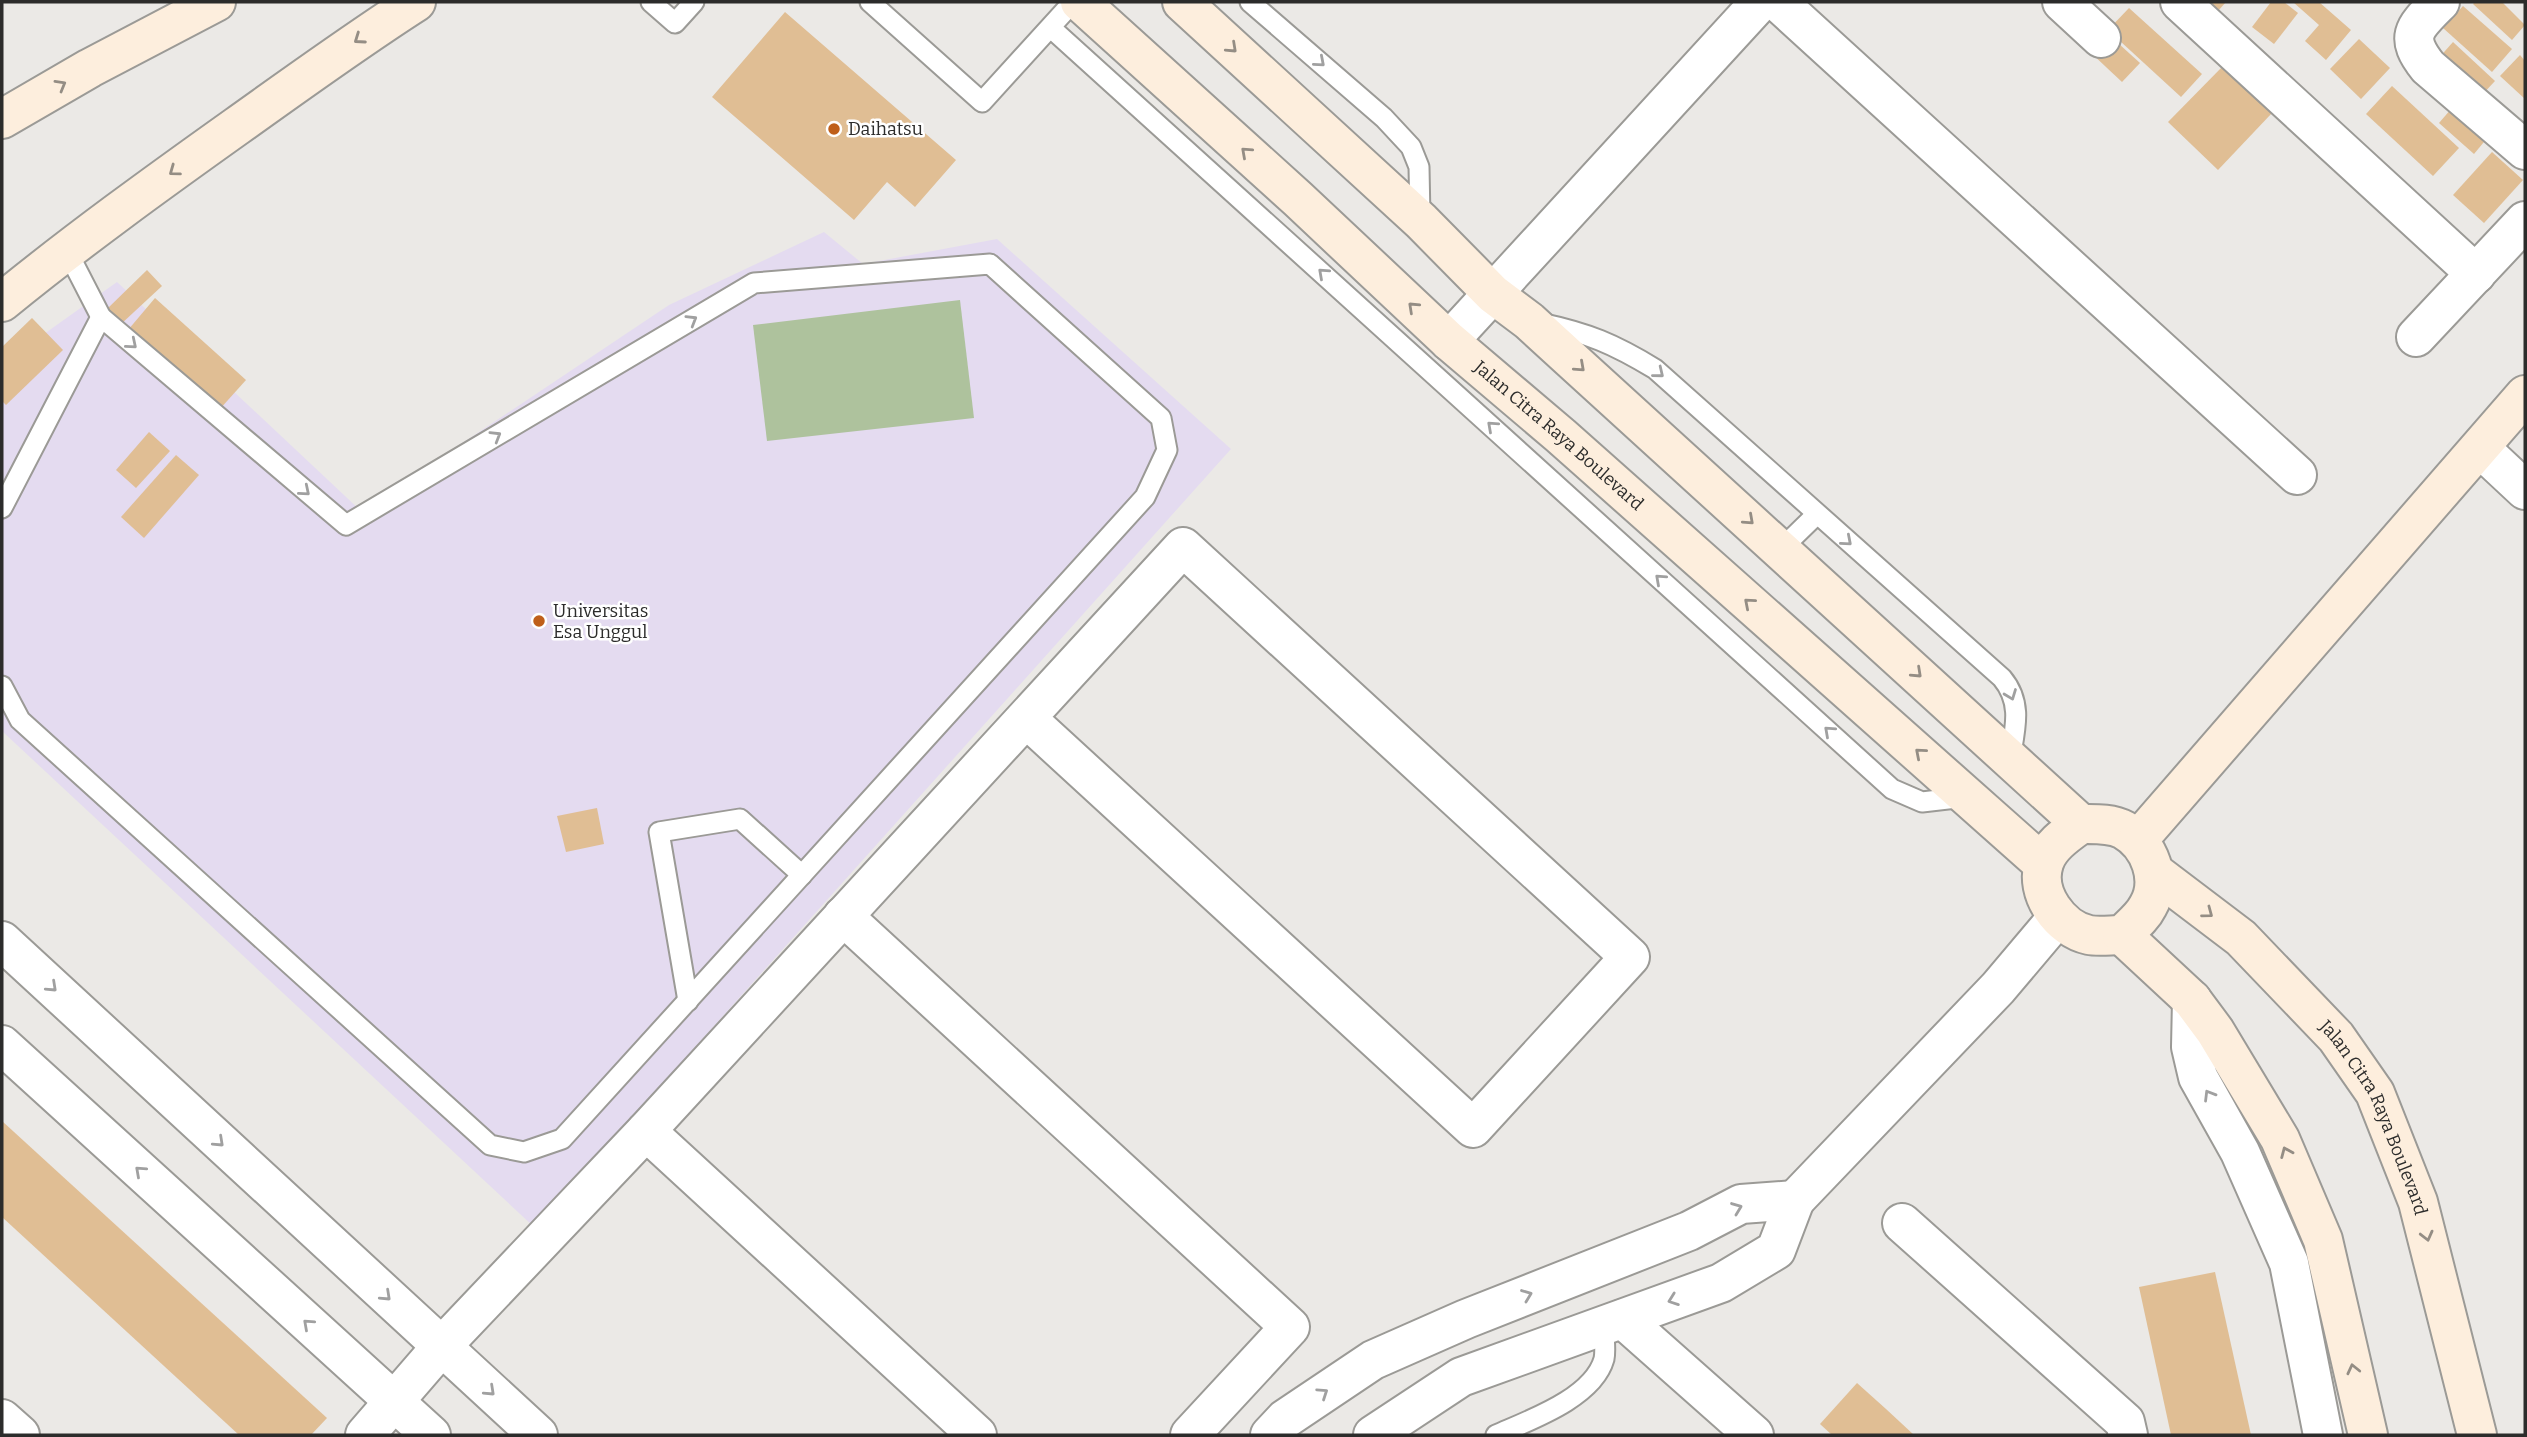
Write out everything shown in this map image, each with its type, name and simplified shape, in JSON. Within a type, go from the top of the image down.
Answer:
[{"type":"main road","points":[[2,119],[90,68],[216,2]]},
{"type":"main road","points":[[2,302],[66,249],[337,55],[416,2]]},
{"type":"main road","name":"Jalan Citra Raya Boulevard","points":[[1080,2],[1114,32],[1285,213],[1450,341],[1548,451],[1695,583],[1970,797],[2043,864]]},
{"type":"main road","points":[[1182,2],[1420,221],[1493,294],[1529,321],[2081,824],[2123,830],[2146,856],[2155,889],[2149,906],[2122,935]]},
{"type":"main road","points":[[2146,856],[2525,395]]},
{"type":"main road","points":[[2081,824],[2053,847],[2043,864],[2043,883],[2048,902],[2058,917],[2071,928],[2089,935],[2122,935],[2192,1000],[2215,1031],[2280,1139],[2323,1240],[2368,1435]]},
{"type":"main road","name":"Jalan Citra Raya Boulevard","points":[[2146,856],[2241,938],[2336,1037],[2375,1093],[2418,1202],[2477,1435]]},
{"type":"street","points":[[1450,341],[1760,2]]},
{"type":"street","points":[[1778,2],[2297,475]]},
{"type":"street","points":[[2062,2],[2101,38]]},
{"type":"street","points":[[2180,2],[2476,274]]},
{"type":"street","points":[[2440,2],[2418,24],[2412,40],[2417,53],[2428,67],[2525,150]]},
{"type":"street","points":[[2416,337],[2525,222]]},
{"type":"street","points":[[2480,448],[2525,490]]},
{"type":"street","points":[[365,1435],[441,1347],[646,1131],[1183,547],[1630,957],[1473,1128],[1026,718]]},
{"type":"street","points":[[843,916],[1290,1326],[1190,1435]]},
{"type":"street","points":[[1373,1435],[1461,1377],[1721,1283],[1776,1250],[1795,1200],[1998,988],[2058,917]]},
{"type":"street","points":[[2,941],[538,1435]]},
{"type":"street","points":[[2192,1000],[2191,1047],[2198,1077],[2240,1152],[2290,1264],[2323,1435]]},
{"type":"street","points":[[2,1045],[431,1435]]},
{"type":"street","points":[[646,1131],[977,1435]]},
{"type":"street","points":[[1270,1435],[1285,1419],[1373,1360],[1466,1319],[1689,1231],[1741,1204],[1795,1200]]},
{"type":"street","points":[[1902,1223],[2125,1422],[2128,1435]]},
{"type":"street","points":[[2290,1264],[2328,1257]]},
{"type":"street","points":[[1613,1322],[1732,1428]]},
{"type":"street","points":[[2,1419],[20,1435]]},
{"type":"lane","points":[[652,2],[675,23],[694,2]]},
{"type":"lane","points":[[870,2],[982,102],[1073,2]]},
{"type":"lane","points":[[1250,2],[1384,118],[1411,147],[1419,167],[1420,221]]},
{"type":"lane","points":[[1051,28],[1285,213],[1548,451]]},
{"type":"lane","points":[[1085,57],[1114,32]]},
{"type":"lane","points":[[2,686],[20,720],[490,1145],[524,1152],[562,1139],[1145,497],[1167,450],[1161,418],[990,264],[754,284],[345,525],[101,317],[66,249]]},
{"type":"lane","points":[[2,508],[101,317]]},
{"type":"lane","points":[[1529,321],[1577,331],[1618,346],[1656,369],[2002,678],[2011,690],[2018,715],[2010,759]]},
{"type":"lane","points":[[1781,549],[1817,514]]},
{"type":"lane","points":[[688,1001],[659,832],[740,819],[802,875]]},
{"type":"lane","points":[[1496,1435],[1559,1406],[1594,1378],[1604,1357],[1613,1322]]},
{"type":"shaded area","name":"Universitas Esa Unggul","points":[[824,232],[863,264],[997,239],[1231,449],[534,1227],[2,731],[2,364],[117,282],[361,511],[669,305]]},
{"type":"green space","points":[[960,300],[974,418],[767,441],[753,325]]},
{"type":"building","points":[[2207,2],[2226,2],[2218,11]]},
{"type":"building","points":[[2271,2],[2284,2],[2298,13],[2274,44],[2252,27]]},
{"type":"building","points":[[2293,2],[2319,2],[2351,30],[2326,60],[2305,41],[2319,25]]},
{"type":"building","points":[[2502,2],[2525,25],[2512,40],[2473,4]]},
{"type":"building","points":[[2463,6],[2512,49],[2492,72],[2443,28]]},
{"type":"building","points":[[2129,8],[2202,74],[2181,97],[2108,30]]},
{"type":"building","name":"Daihatsu","points":[[785,12],[956,160],[915,207],[887,182],[854,220],[712,97]]},
{"type":"building","points":[[2108,34],[2140,63],[2122,82],[2090,52]]},
{"type":"building","points":[[2359,39],[2390,68],[2361,99],[2330,69]]},
{"type":"building","points":[[2453,42],[2495,81],[2479,98],[2437,60]]},
{"type":"building","points":[[2520,55],[2525,61],[2525,99],[2500,76]]},
{"type":"building","points":[[2223,66],[2272,113],[2218,170],[2168,122]]},
{"type":"building","points":[[2392,86],[2459,148],[2433,176],[2366,114]]},
{"type":"building","points":[[2458,101],[2493,131],[2474,154],[2439,123]]},
{"type":"building","points":[[2492,152],[2523,180],[2484,223],[2453,195]]},
{"type":"building","points":[[147,270],[162,286],[120,325],[106,310]]},
{"type":"building","points":[[155,298],[246,380],[219,410],[128,330]]},
{"type":"building","points":[[32,318],[63,350],[6,405],[2,401],[2,347]]},
{"type":"building","points":[[149,432],[170,451],[136,488],[116,470]]},
{"type":"building","points":[[176,455],[199,475],[144,538],[121,517]]},
{"type":"building","points":[[597,808],[604,844],[566,852],[557,816]]},
{"type":"building","points":[[2,1121],[327,1418],[311,1435],[239,1435],[2,1217]]},
{"type":"building","points":[[2215,1272],[2251,1435],[2171,1435],[2139,1287]]},
{"type":"building","points":[[1857,1383],[1914,1435],[1832,1435],[1820,1424]]},
{"type":"place","name":"Daihatsu","points":[[834,129]]},
{"type":"place","name":"Universitas Esa Unggul","points":[[539,621]]}]
